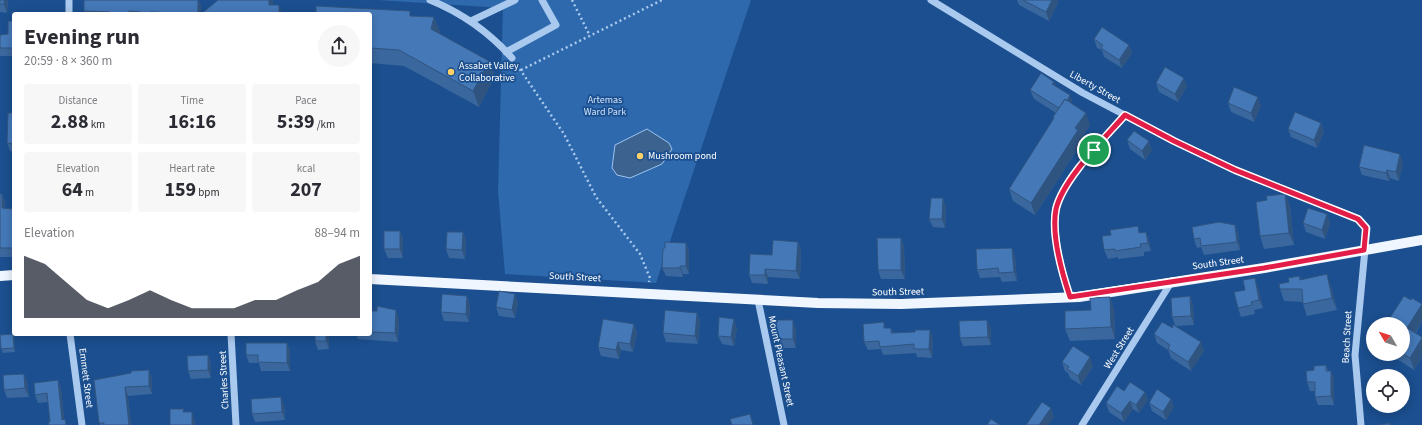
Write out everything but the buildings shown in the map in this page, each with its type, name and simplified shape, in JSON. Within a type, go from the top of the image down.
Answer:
[{"type":"main road","name":"South Street","points":[[372,278],[758,300],[879,304],[1070,297],[1264,268],[1422,240]]},
{"type":"main road","points":[[0,276],[12,275]]},
{"type":"street","points":[[69,0],[69,12]]},
{"type":"street","points":[[430,0],[454,10],[471,21],[512,58]]},
{"type":"street","points":[[471,21],[515,0]]},
{"type":"street","points":[[506,52],[556,25],[542,0]]},
{"type":"street","name":"Liberty Street","points":[[931,0],[1083,93],[1174,141],[1235,170],[1358,219],[1366,228],[1364,250]]},
{"type":"street","points":[[1070,297],[1056,237],[1056,209],[1064,188],[1094,150],[1125,115]]},
{"type":"street","name":"Beach Street","points":[[1361,425],[1355,356],[1364,250]]},
{"type":"street","name":"West Street","points":[[1082,425],[1172,281]]},
{"type":"street","name":"Mount Pleasant Street","points":[[758,300],[784,425]]},
{"type":"street","name":"Emmett Street","points":[[70,336],[82,425]]},
{"type":"street","name":"Charles Street","points":[[231,336],[236,425]]},
{"type":"path","points":[[572,0],[590,36]]},
{"type":"path","points":[[521,70],[662,0]]},
{"type":"path","points":[[512,58],[564,134],[596,197],[640,254],[650,278],[648,293]]},
{"type":"green space","name":"Artemas Ward Park","points":[[377,0],[751,0],[656,283],[505,274],[498,191],[503,8]]},
{"type":"shaded area","name":"Mushroom pond","points":[[647,129],[669,143],[672,149],[662,164],[630,178],[617,175],[612,168],[615,145]]},
{"type":"place","name":"Assabet Valley Collaborative","points":[[451,72]]},
{"type":"place","name":"Mushroom pond","points":[[640,156]]},
{"type":"route","points":[[1125,115],[1174,141],[1235,170],[1358,219],[1366,228],[1364,250],[1264,268],[1070,297],[1065,282],[1056,237],[1056,209],[1064,188],[1094,150],[1125,115]]}]
